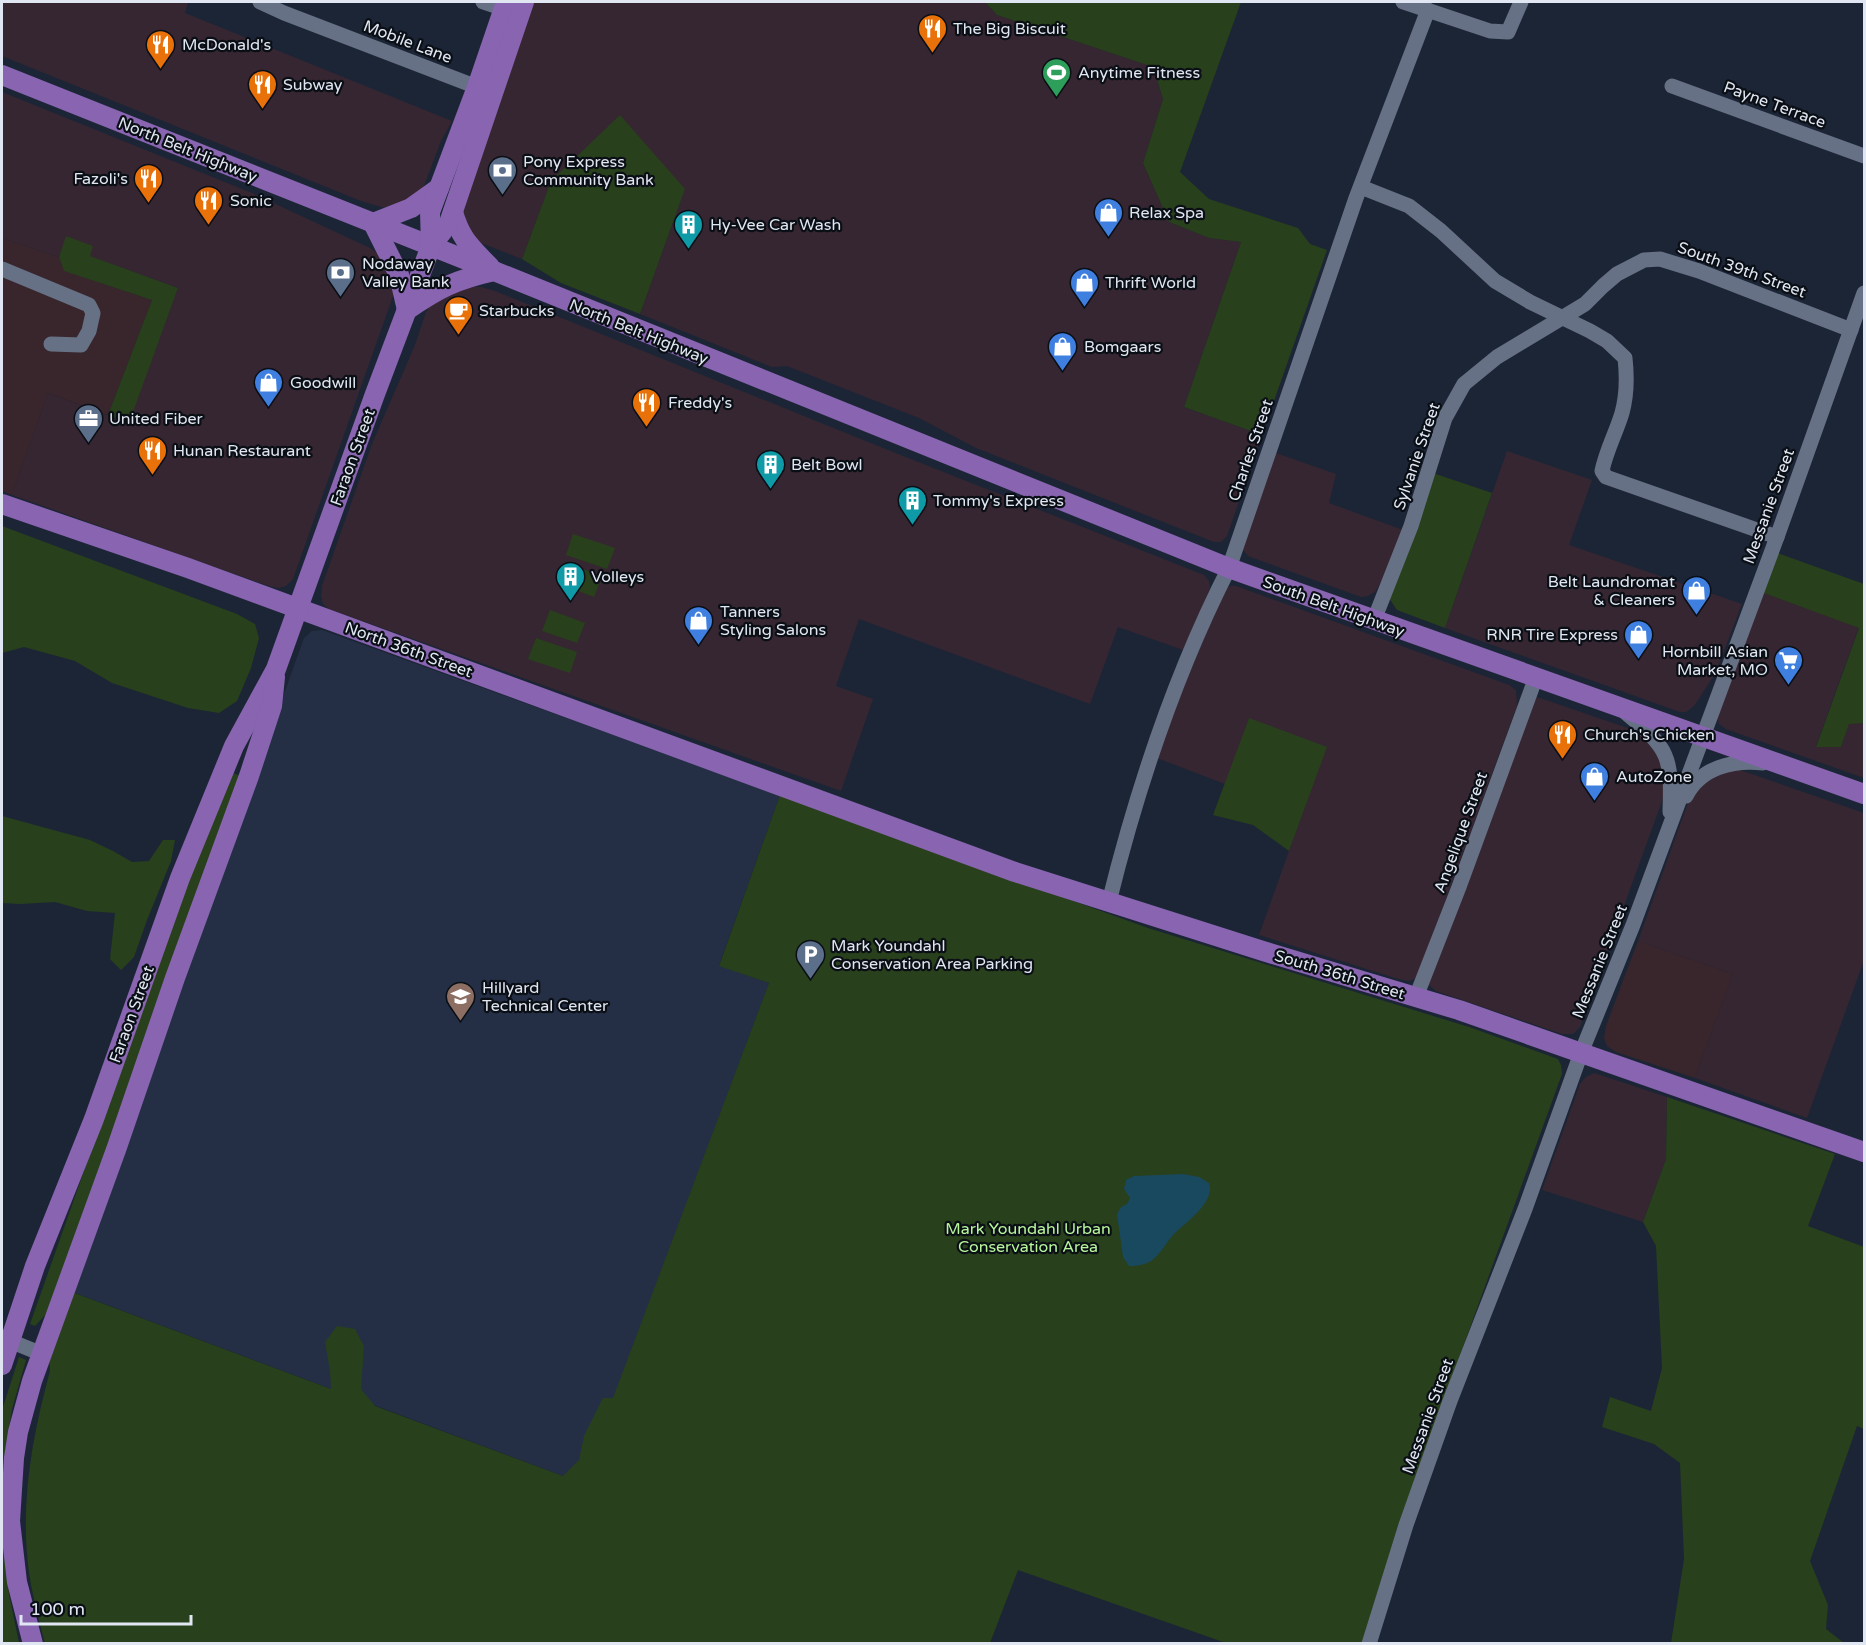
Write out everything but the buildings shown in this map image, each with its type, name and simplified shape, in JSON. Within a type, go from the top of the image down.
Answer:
[{"type":"main road","name":"Faraon Street","points":[[2,1365],[35,1266],[94,1119],[180,878],[234,746],[276,669],[431,246],[449,223],[524,2]]},
{"type":"main road","name":"Faraon Street","points":[[431,246],[430,212],[505,5]]},
{"type":"main road","name":"North Belt Highway","points":[[2,75],[494,271],[809,400]]},
{"type":"main road","points":[[439,188],[411,208],[373,223],[399,274],[407,310],[432,292],[451,283],[494,271],[463,238],[453,212]]},
{"type":"main road","name":"South Belt Highway","points":[[809,400],[1229,568],[1864,794]]},
{"type":"main road","name":"North 36th Street","points":[[2,504],[188,568],[815,798]]},
{"type":"main road","name":"Faraon Street","points":[[33,1644],[17,1582],[10,1521],[18,1432],[32,1381],[249,776],[272,706],[276,669]]},
{"type":"main road","name":"South 36th Street","points":[[815,798],[1015,872],[1263,951],[1460,1010],[1864,1152]]},
{"type":"street","name":"Mobile Lane","points":[[260,2],[477,87]]},
{"type":"street","points":[[483,2],[505,5]]},
{"type":"street","points":[[1403,2],[1490,31],[1504,33],[1508,32],[1521,2]]},
{"type":"street","name":"Charles Street","points":[[1109,902],[1122,849],[1159,734],[1210,604],[1229,568],[1361,187],[1428,10]]},
{"type":"street","name":"Payne Terrace","points":[[1672,86],[1864,156]]},
{"type":"street","points":[[1361,187],[1409,206],[1441,231],[1495,281],[1530,302],[1564,317],[1606,341],[1625,358],[1628,380],[1622,411],[1604,461],[1602,471],[1606,477],[1777,537]]},
{"type":"street","name":"South 39th Street","points":[[1564,317],[1585,304],[1617,274],[1644,260],[1660,259],[1699,271],[1851,330]]},
{"type":"street","points":[[2,269],[88,305],[93,313],[89,332],[81,345],[51,344]]},
{"type":"street","name":"Messanie Street","points":[[1370,1644],[1406,1525],[1450,1401],[1525,1209],[1581,1053],[1634,925],[1864,293]]},
{"type":"street","name":"Sylvanie Street","points":[[1374,620],[1411,526],[1445,418],[1464,384],[1497,357],[1564,317]]},
{"type":"street","name":"Angelique Street","points":[[1416,997],[1536,677]]},
{"type":"street","points":[[1619,707],[1652,735],[1663,749],[1671,777],[1670,825]]},
{"type":"street","points":[[1670,825],[1690,789],[1701,777],[1717,767],[1747,762],[1781,765]]},
{"type":"street","points":[[10,1341],[42,1353]]},
{"type":"shaded area","points":[[2,2],[188,2],[185,13],[452,121],[441,141],[421,194],[394,208],[381,207],[361,201],[2,56]]},
{"type":"shaded area","points":[[529,2],[985,2],[997,15],[1153,67],[1163,99],[1143,163],[1169,222],[1209,238],[1241,242],[1184,407],[1262,435],[1227,536],[1221,542],[1214,542],[976,448],[919,418],[787,366],[772,367],[640,314],[685,189],[551,181],[522,259],[476,241],[465,234],[460,202]]},
{"type":"shaded area","points":[[2,92],[252,193],[370,248],[382,256],[394,287],[393,296],[293,579],[286,586],[279,588],[269,586],[12,495],[48,393],[128,423],[178,288],[89,256],[67,236],[59,257],[2,238]]},
{"type":"shaded area","points":[[2,238],[59,257],[65,271],[152,300],[108,415],[48,393],[12,495],[2,491]]},
{"type":"shaded area","points":[[465,287],[481,287],[495,291],[1204,575],[1209,581],[1210,588],[1186,651],[1118,627],[1090,704],[859,619],[836,686],[873,699],[841,791],[329,609],[323,604],[322,586],[372,444],[415,345],[426,312],[433,302]]},
{"type":"shaded area","points":[[1507,451],[1592,480],[1569,545],[1742,604],[1715,674],[1694,706],[1686,712],[1680,712],[1445,628]]},
{"type":"shaded area","points":[[1273,452],[1336,474],[1329,503],[1403,530],[1384,577],[1375,592],[1361,597],[1248,556],[1243,550]]},
{"type":"shaded area","points":[[1231,586],[1509,685],[1516,690],[1517,706],[1418,975],[1414,979],[1408,981],[1395,978],[1259,935],[1326,747],[1249,719],[1225,784],[1157,758],[1172,713],[1226,588]]},
{"type":"shaded area","points":[[1761,592],[1859,627],[1816,746],[1841,747],[1849,723],[1864,723],[1864,778],[1726,729],[1719,724],[1717,716]]},
{"type":"shaded area","name":"Hillyard Technical Center","points":[[322,630],[780,795],[719,965],[769,983],[582,1483],[73,1292],[153,1060],[304,638],[312,631]]},
{"type":"shaded area","points":[[1537,697],[1639,732],[1660,755],[1667,781],[1662,801],[1580,1027],[1573,1034],[1562,1034],[1436,991],[1429,985],[1429,975],[1531,701]]},
{"type":"shaded area","points":[[1740,770],[1864,813],[1864,963],[1807,1118],[1695,1078],[1733,974],[1638,941],[1688,803],[1697,787],[1711,777]]},
{"type":"shaded area","points":[[1638,941],[1733,974],[1695,1078],[1616,1052],[1607,1046],[1604,1038],[1606,1026]]},
{"type":"shaded area","points":[[1594,1073],[1667,1097],[1666,1159],[1643,1222],[1542,1190],[1580,1084]]},
{"type":"shaded area","points":[[1183,1174],[1199,1177],[1209,1183],[1210,1190],[1204,1205],[1173,1235],[1151,1261],[1129,1266],[1123,1257],[1117,1214],[1130,1198],[1124,1189],[1126,1180],[1134,1176]]},
{"type":"green space","points":[[985,2],[1241,2],[1180,172],[1209,199],[1298,228],[1310,244],[1327,250],[1262,435],[1184,407],[1241,242],[1209,238],[1169,222],[1143,163],[1163,99],[1153,67],[997,15]]},
{"type":"green space","points":[[620,115],[685,189],[640,314],[561,283],[522,259],[551,181]]},
{"type":"green space","points":[[66,236],[93,246],[90,256],[178,288],[129,423],[108,415],[152,300],[64,271],[59,257]]},
{"type":"green space","points":[[1433,473],[1492,493],[1445,628],[1397,610],[1389,598]]},
{"type":"green space","points":[[2,526],[237,614],[255,624],[259,638],[251,668],[237,701],[219,713],[188,708],[112,683],[75,661],[24,647],[2,653]]},
{"type":"green space","points":[[573,534],[615,548],[607,569],[566,555]]},
{"type":"green space","points":[[1777,553],[1864,584],[1864,723],[1849,724],[1841,747],[1816,747],[1859,628],[1761,592]]},
{"type":"green space","points":[[566,563],[602,576],[594,597],[559,584]]},
{"type":"green space","points":[[550,610],[585,623],[577,643],[542,631]]},
{"type":"green space","points":[[536,638],[577,652],[570,673],[528,659]]},
{"type":"green space","points":[[1249,718],[1327,747],[1289,851],[1253,825],[1213,815]]},
{"type":"green space","points":[[230,772],[241,776],[50,1305],[35,1326],[30,1324],[160,956]]},
{"type":"green space","name":"Mark Youndahl Urban Conservation Area","points":[[780,795],[1148,928],[1469,1027],[1558,1059],[1562,1074],[1397,1529],[1362,1643],[1226,1643],[1018,1570],[990,1643],[45,1644],[27,1558],[28,1477],[37,1424],[50,1371],[49,1359],[72,1292],[331,1389],[325,1342],[337,1326],[355,1329],[364,1346],[361,1389],[375,1406],[563,1476],[579,1460],[584,1436],[603,1398],[613,1398],[769,983],[719,966]]},
{"type":"green space","points":[[2,816],[90,840],[132,862],[149,861],[163,840],[175,840],[171,861],[134,957],[121,970],[110,959],[115,913],[87,911],[55,902],[2,903]]},
{"type":"green space","points":[[1667,1097],[1835,1154],[1808,1226],[1864,1247],[1864,1429],[1857,1426],[1810,1561],[1828,1605],[1826,1629],[1844,1643],[1671,1643],[1684,1559],[1680,1463],[1654,1444],[1602,1427],[1610,1397],[1651,1411],[1662,1368],[1656,1246],[1643,1222],[1666,1159]]},
{"type":"green space","points":[[19,1357],[26,1360],[12,1409],[6,1448],[5,1551],[9,1594],[19,1643],[2,1644],[2,1410]]},
{"type":"place","name":"The Big Biscuit","points":[[932,54]]},
{"type":"place","name":"McDonald's","points":[[161,70]]},
{"type":"place","name":"Anytime Fitness","points":[[1057,98]]},
{"type":"place","name":"Subway","points":[[262,110]]},
{"type":"place","name":"Pony Express Community Bank","points":[[502,196]]},
{"type":"place","name":"Fazoli's","points":[[149,204]]},
{"type":"place","name":"Sonic","points":[[209,226]]},
{"type":"place","name":"Relax Spa","points":[[1108,238]]},
{"type":"place","name":"Hy-Vee Car Wash","points":[[689,250]]},
{"type":"place","name":"Nodaway Valley Bank","points":[[341,298]]},
{"type":"place","name":"Thrift World","points":[[1084,308]]},
{"type":"place","name":"Starbucks","points":[[458,336]]},
{"type":"place","name":"Bomgaars","points":[[1063,372]]},
{"type":"place","name":"Goodwill","points":[[269,408]]},
{"type":"place","name":"Freddy's","points":[[647,428]]},
{"type":"place","name":"United Fiber","points":[[88,444]]},
{"type":"place","name":"Hunan Restaurant","points":[[152,476]]},
{"type":"place","name":"Belt Bowl","points":[[770,490]]},
{"type":"place","name":"Tommy's Express","points":[[912,526]]},
{"type":"place","name":"Volleys","points":[[570,602]]},
{"type":"place","name":"Belt Laundromat & Cleaners","points":[[1696,616]]},
{"type":"place","name":"Tanners Styling Salons","points":[[699,646]]},
{"type":"place","name":"RNR Tire Express","points":[[1639,660]]},
{"type":"place","name":"Hornbill Asian Market, MO","points":[[1789,686]]},
{"type":"place","name":"Church's Chicken","points":[[1563,760]]},
{"type":"place","name":"AutoZone","points":[[1595,802]]},
{"type":"place","name":"Mark Youndahl Conservation Area Parking","points":[[810,980]]},
{"type":"place","name":"Hillyard Technical Center","points":[[461,1022]]}]
